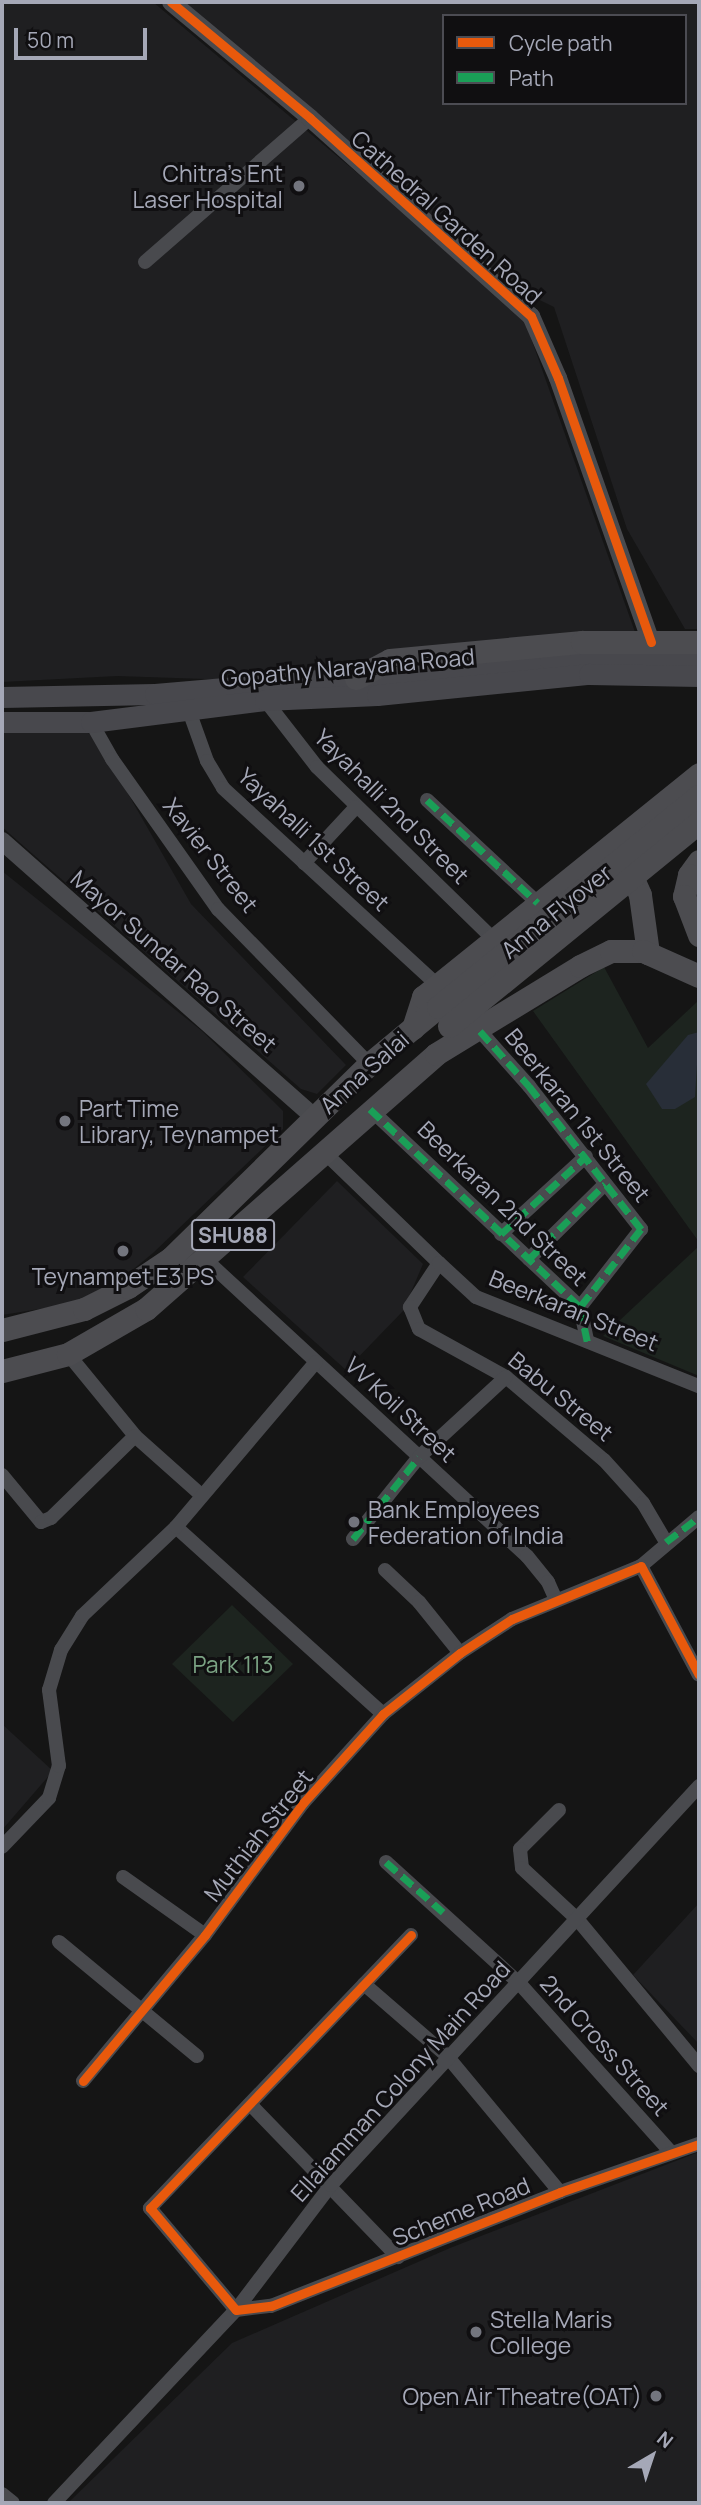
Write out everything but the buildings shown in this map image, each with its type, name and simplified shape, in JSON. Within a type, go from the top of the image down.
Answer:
[{"type":"main road","points":[[356,678],[390,660],[582,642],[699,642]]},
{"type":"main road","points":[[2,697],[155,694],[550,660],[699,659]]},
{"type":"main road","name":"Gopathy Narayana Road","points":[[2,722],[92,722],[265,700],[377,695],[589,674],[699,676]]},
{"type":"main road","points":[[442,1006],[493,939],[699,774]]},
{"type":"main road","name":"Anna Flyover","points":[[436,1054],[442,1006],[699,796]]},
{"type":"main road","name":"Anna Flyover","points":[[413,1028],[699,822]]},
{"type":"main road","points":[[617,842],[640,895],[648,953]]},
{"type":"main road","points":[[699,861],[689,875],[684,896],[699,935]]},
{"type":"main road","points":[[436,1054],[480,1031],[611,951],[648,953],[699,976]]},
{"type":"main road","name":"Anna Salai","points":[[314,1116],[369,1064],[413,1028]]},
{"type":"main road","name":"SHU88","points":[[2,1371],[68,1354],[146,1309],[206,1260],[326,1154],[370,1109],[436,1054]]},
{"type":"main road","name":"SHU88","points":[[2,1330],[84,1309],[128,1287],[171,1258],[314,1116]]},
{"type":"street","name":"Cathedral Garden Road","points":[[171,2],[310,118],[531,316],[558,378],[651,642]]},
{"type":"street","points":[[145,262],[310,118]]},
{"type":"street","name":"Yayahalli 2nd Street","points":[[265,700],[317,767],[493,939]]},
{"type":"street","name":"Yayahalli 1st Street","points":[[188,708],[206,761],[223,788],[304,863],[442,1006]]},
{"type":"street","name":"Xavier Street","points":[[92,722],[112,759],[218,909],[369,1064]]},
{"type":"street","points":[[426,800],[538,903]]},
{"type":"street","points":[[304,863],[356,807]]},
{"type":"street","name":"Mayor Sundar Rao Street","points":[[2,841],[314,1116]]},
{"type":"street","name":"Beerkaran 1st Street","points":[[480,1031],[586,1156],[640,1229],[580,1307]]},
{"type":"street","name":"Beerkaran 2nd Street","points":[[370,1109],[580,1307],[587,1341]]},
{"type":"street","points":[[326,1154],[439,1263]]},
{"type":"street","points":[[501,1234],[586,1156]]},
{"type":"street","points":[[529,1259],[605,1184]]},
{"type":"street","name":"VV Koil Street","points":[[206,1260],[527,1556],[548,1581],[556,1600]]},
{"type":"street","name":"Beerkaran Street","points":[[439,1263],[476,1297],[699,1386]]},
{"type":"street","name":"Babu Street","points":[[439,1263],[411,1307],[419,1329],[506,1377],[604,1460],[643,1503],[666,1542]]},
{"type":"street","points":[[68,1354],[135,1436],[200,1494]]},
{"type":"street","points":[[2,1847],[49,1798],[59,1766],[49,1690],[61,1650],[100,1597],[176,1527],[200,1494],[316,1362]]},
{"type":"street","points":[[352,1539],[419,1457],[506,1377]]},
{"type":"street","points":[[2,1475],[41,1522],[51,1518],[135,1436]]},
{"type":"street","points":[[699,1517],[666,1542],[641,1566],[699,1675]]},
{"type":"street","points":[[176,1527],[383,1714]]},
{"type":"street","name":"Muthiah Street","points":[[83,2081],[205,1935],[303,1803],[383,1714],[460,1653],[512,1619],[641,1566]]},
{"type":"street","points":[[385,1570],[419,1602],[460,1653]]},
{"type":"street","name":"Ellaiamman Colony Main Road","points":[[54,2503],[236,2310],[331,2185],[447,2056],[520,1984],[699,1786]]},
{"type":"street","points":[[559,1811],[520,1849],[518,1860],[578,1920],[699,2066]]},
{"type":"street","name":"2nd Cross Street","points":[[386,1862],[520,1984],[671,2152]]},
{"type":"street","points":[[123,1877],[205,1935]]},
{"type":"street","points":[[236,2310],[150,2208],[411,1936]]},
{"type":"street","points":[[59,1942],[143,2008],[197,2056]]},
{"type":"street","points":[[364,1984],[447,2056],[560,2192]]},
{"type":"street","points":[[250,2104],[398,2257]]},
{"type":"street","name":"Scheme Road","points":[[236,2310],[271,2306],[560,2192],[699,2144]]},
{"type":"shaded area","points":[[2,2],[153,2],[521,310],[635,632],[260,681],[117,676],[2,682]]},
{"type":"shaded area","points":[[177,2],[699,2],[699,629],[685,629],[627,529],[554,307],[503,282]]},
{"type":"shaded area","points":[[81,730],[95,736],[191,904],[346,1065],[317,1094],[301,1089],[2,827],[2,732]]},
{"type":"shaded area","points":[[2,871],[202,1031],[283,1111],[283,1129],[153,1253],[96,1300],[2,1315]]},
{"type":"shaded area","points":[[699,1032],[695,1097],[675,1109],[662,1109],[646,1084],[688,1035]]},
{"type":"shaded area","points":[[337,1181],[423,1264],[403,1311],[346,1370],[243,1277]]},
{"type":"shaded area","points":[[2,1724],[53,1771],[2,1830]]},
{"type":"shaded area","points":[[699,1903],[699,2044],[633,1975]]},
{"type":"shaded area","name":"Stella Maris College","points":[[699,2152],[699,2503],[68,2503],[232,2343],[450,2248]]},
{"type":"green space","points":[[604,967],[648,1048],[699,1000],[699,1242],[533,1011]]},
{"type":"green space","points":[[699,1246],[699,1376],[603,1336]]},
{"type":"green space","name":"Park 113","points":[[232,1605],[293,1664],[233,1722],[172,1664]]},
{"type":"marked path","points":[[427,800],[538,903]]},
{"type":"marked path","points":[[480,1031],[529,1086],[641,1229],[580,1307]]},
{"type":"marked path","points":[[370,1109],[580,1307],[587,1341]]},
{"type":"marked path","points":[[501,1234],[586,1156]]},
{"type":"marked path","points":[[529,1259],[605,1184]]},
{"type":"marked path","points":[[353,1539],[419,1457]]},
{"type":"marked path","points":[[666,1542],[699,1517]]},
{"type":"marked path","points":[[386,1862],[443,1912]]},
{"type":"cycle path","points":[[171,2],[310,118],[531,316],[558,378],[651,642]]},
{"type":"cycle path","points":[[83,2081],[205,1935],[303,1803],[383,1714],[460,1653],[512,1619],[641,1566],[699,1675]]},
{"type":"cycle path","points":[[411,1935],[150,2208],[236,2310],[271,2306],[560,2192],[699,2144]]},
{"type":"place","name":"Chitra's Ent Laser Hospital","points":[[299,186]]},
{"type":"place","name":"Part Time Library, Teynampet","points":[[65,1121]]},
{"type":"place","name":"Teynampet E3 PS","points":[[123,1251]]},
{"type":"place","name":"Bank Employees Federation of India","points":[[354,1522]]},
{"type":"place","name":"Stella Maris College","points":[[476,2332]]},
{"type":"place","name":"Open Air Theatre(OAT)","points":[[656,2396]]}]
